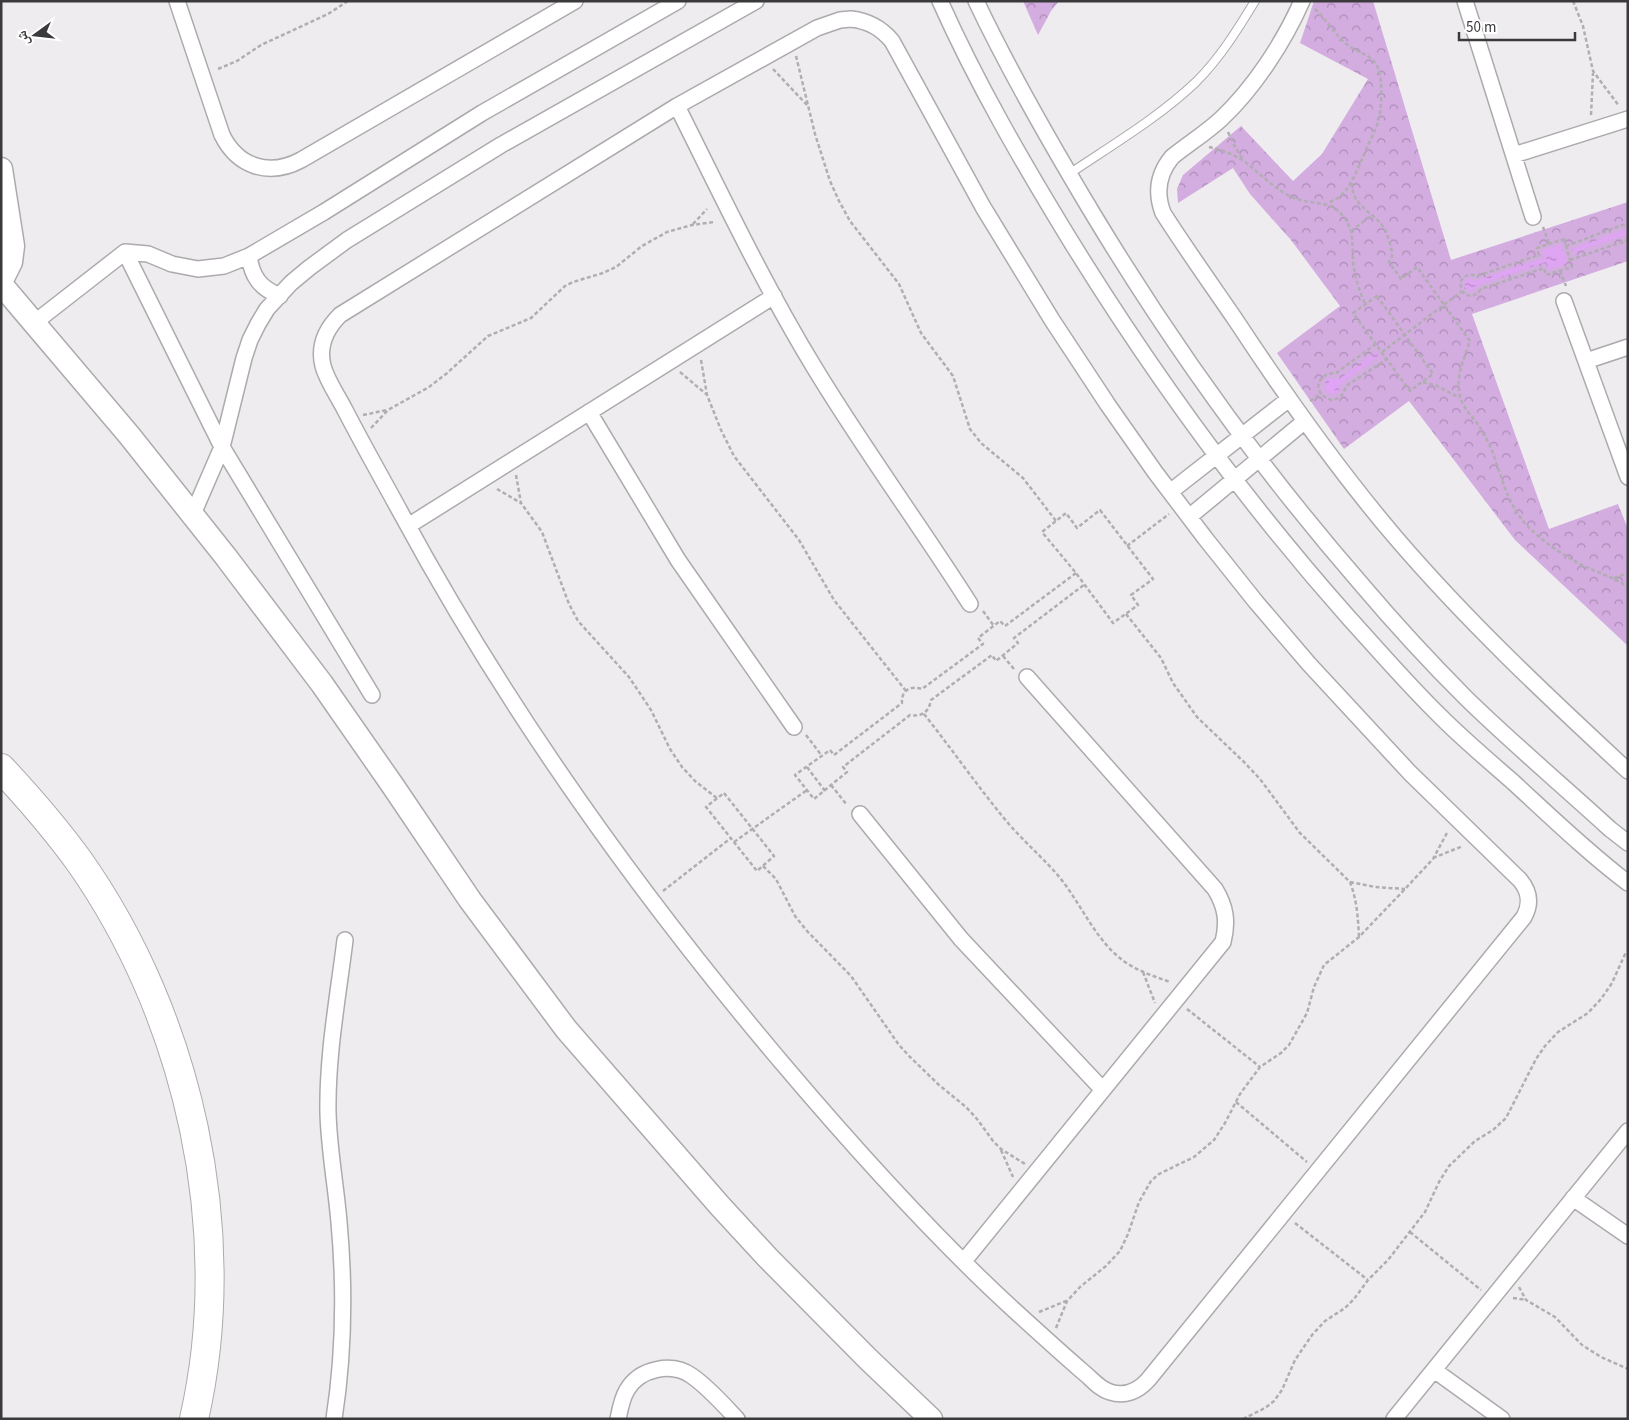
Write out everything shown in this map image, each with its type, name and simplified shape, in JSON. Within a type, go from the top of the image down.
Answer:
[{"type":"highway","points":[[1,768],[52,826],[79,862],[103,899],[144,977],[162,1018],[176,1060],[197,1146],[207,1222],[209,1269],[207,1335],[193,1416]]},
{"type":"main road","points":[[1,169],[13,246],[11,262],[1,283],[193,514],[322,684],[470,900],[566,1029],[720,1206],[768,1258],[868,1359],[931,1419]]},
{"type":"street","points":[[177,1],[227,145],[242,160],[252,165],[272,169],[292,165],[575,1]]},
{"type":"street","points":[[34,323],[125,252],[148,254],[179,266],[198,269],[224,266],[250,256],[482,113],[678,1]]},
{"type":"street","points":[[193,514],[222,447],[250,340],[262,316],[308,268],[347,240],[485,155],[756,1]]},
{"type":"street","points":[[940,1],[985,92],[1016,150],[1050,207],[1135,342],[1235,479],[1331,597],[1440,717],[1587,850],[1628,883]]},
{"type":"street","points":[[976,1],[1014,77],[1069,174],[1119,256],[1161,323],[1258,460],[1365,589],[1466,698],[1610,829],[1628,843]]},
{"type":"street","points":[[1465,1],[1533,217]]},
{"type":"street","points":[[1307,4],[1250,86],[1223,117],[1172,157],[1161,173],[1158,193],[1161,208],[1289,399],[1359,493],[1438,585],[1527,677],[1628,771]]},
{"type":"street","points":[[851,19],[879,28],[892,42],[983,207],[1042,304],[1108,405],[1170,492],[1256,602],[1309,664],[1365,726],[1525,886],[1529,899],[1527,912],[1148,1380],[1134,1391],[1121,1394],[1108,1392],[1102,1388],[1050,1343],[964,1261],[894,1189],[800,1084],[716,982],[652,900],[570,786],[499,681],[439,583],[348,417],[323,366],[322,356],[325,337],[340,315],[677,106],[792,41],[830,22],[851,19]]},
{"type":"street","points":[[677,106],[774,296],[808,358],[846,419],[970,604]]},
{"type":"street","points":[[1514,155],[1590,131],[1625,114]]},
{"type":"street","points":[[125,252],[222,447],[372,695]]},
{"type":"street","points":[[250,256],[254,277],[261,286],[280,296]]},
{"type":"street","points":[[408,526],[774,296]]},
{"type":"street","points":[[1564,301],[1628,478]]},
{"type":"street","points":[[1586,361],[1628,347]]},
{"type":"street","points":[[1170,492],[1289,399]]},
{"type":"street","points":[[589,412],[678,560],[794,727]]},
{"type":"street","points":[[1185,511],[1235,479],[1305,421]]},
{"type":"street","points":[[964,1261],[1223,942],[1227,922],[1226,912],[1215,889],[1027,678]]},
{"type":"street","points":[[860,814],[961,939],[1103,1090]]},
{"type":"street","points":[[334,1419],[340,1367],[343,1290],[339,1220],[329,1136],[329,1080],[344,940]]},
{"type":"street","points":[[1394,1419],[1628,1131]]},
{"type":"street","points":[[1573,1198],[1628,1236]]},
{"type":"street","points":[[618,1419],[628,1388],[640,1376],[656,1369],[674,1369],[691,1375],[737,1419]]},
{"type":"street","points":[[1434,1370],[1502,1419]]},
{"type":"lane","points":[[1069,174],[1159,113],[1197,81],[1229,43],[1255,1]]},
{"type":"path","points":[[218,69],[237,61],[261,45],[328,14],[348,1]]},
{"type":"path","points":[[1573,1],[1583,26],[1593,71],[1590,131]]},
{"type":"path","points":[[1307,4],[1324,17],[1349,46],[1372,58],[1379,73],[1380,105],[1377,126],[1352,183],[1340,196],[1325,204]]},
{"type":"path","points":[[792,41],[821,156],[838,201],[850,221],[899,284],[921,333],[953,376],[970,429],[980,443],[1023,478],[1056,521]]},
{"type":"path","points":[[762,58],[808,106]]},
{"type":"path","points":[[1593,71],[1625,114]]},
{"type":"path","points":[[1223,117],[1235,147],[1244,162]]},
{"type":"path","points":[[1191,142],[1216,148],[1232,155],[1288,195],[1308,202],[1333,206],[1338,210],[1346,220],[1351,231],[1355,274],[1365,304]]},
{"type":"path","points":[[1352,183],[1352,191],[1356,199],[1371,216],[1380,222],[1387,234],[1392,252],[1389,262],[1401,279],[1418,267],[1470,341],[1459,383],[1460,398],[1492,450],[1510,502],[1528,526],[1540,538],[1568,557],[1588,568],[1614,578],[1628,587]]},
{"type":"path","points":[[692,225],[707,209]]},
{"type":"path","points":[[1351,231],[1371,216]]},
{"type":"path","points":[[360,439],[388,410],[429,387],[488,336],[531,318],[564,286],[616,268],[642,246],[680,227],[714,222]]},
{"type":"path","points":[[1566,246],[1628,223]]},
{"type":"path","points":[[1564,239],[1570,260],[1572,267],[1546,275],[1544,268],[1481,289],[1476,295],[1472,296],[1464,294],[1460,283],[1468,275],[1477,276],[1539,255],[1537,248],[1564,239]]},
{"type":"path","points":[[1570,260],[1628,240]]},
{"type":"path","points":[[1382,352],[1462,291]]},
{"type":"path","points":[[1376,296],[1433,374],[1410,391],[1353,313],[1365,304],[1376,296]]},
{"type":"path","points":[[698,344],[707,395],[720,430],[734,456],[799,540],[834,600],[906,691]]},
{"type":"path","points":[[1376,344],[1336,372],[1328,372],[1324,375],[1318,384],[1321,394],[1330,400],[1340,397],[1344,393],[1346,386],[1387,359]]},
{"type":"path","points":[[668,362],[707,395]]},
{"type":"path","points":[[1422,382],[1437,386],[1460,398]]},
{"type":"path","points":[[348,417],[388,410]]},
{"type":"path","points":[[514,459],[521,503],[542,532],[569,604],[578,621],[629,677],[651,710],[670,749],[682,767],[695,781],[718,799]]},
{"type":"path","points":[[481,480],[521,503]]},
{"type":"path","points":[[1100,510],[1127,546],[1153,579],[1131,596],[1138,605],[1113,623],[1085,584],[1042,532],[1066,513],[1077,528],[1100,510]]},
{"type":"path","points":[[1127,546],[1185,511]]},
{"type":"path","points":[[1076,573],[1005,626],[1000,621],[978,638],[983,644],[922,689],[914,687],[906,691],[902,703],[834,755],[830,750],[795,775],[814,799],[847,772],[843,767],[910,715],[920,716],[924,714],[928,710],[931,700],[992,656],[996,661],[1018,643],[1014,638],[1085,584]]},
{"type":"path","points":[[1614,578],[1628,573]]},
{"type":"path","points":[[1126,614],[1161,658],[1173,683],[1197,717],[1260,778],[1300,833],[1350,882],[1358,912],[1359,937]]},
{"type":"path","points":[[924,714],[1002,816],[1056,873],[1079,903],[1106,944],[1127,964],[1186,988]]},
{"type":"path","points":[[807,767],[825,790]]},
{"type":"path","points":[[734,842],[807,790]]},
{"type":"path","points":[[724,793],[752,829],[774,856],[757,871],[706,807],[724,793]]},
{"type":"path","points":[[1050,1343],[1067,1301],[1120,1251],[1139,1202],[1151,1181],[1159,1174],[1194,1157],[1214,1140],[1226,1123],[1236,1102],[1260,1067],[1281,1054],[1289,1044],[1307,1013],[1314,987],[1324,965],[1359,937],[1433,859],[1455,818]]},
{"type":"path","points":[[652,900],[731,838]]},
{"type":"path","points":[[1433,859],[1478,840]]},
{"type":"path","points":[[763,866],[776,879],[795,916],[851,976],[899,1045],[939,1085],[966,1107],[993,1141],[1037,1171]]},
{"type":"path","points":[[1350,882],[1375,887],[1405,889]]},
{"type":"path","points":[[1243,1419],[1265,1408],[1274,1401],[1282,1390],[1295,1360],[1312,1335],[1325,1321],[1345,1308],[1368,1280],[1388,1260],[1425,1212],[1449,1166],[1475,1141],[1494,1130],[1506,1118],[1536,1059],[1545,1046],[1558,1032],[1588,1012],[1601,999],[1612,983],[1626,952]]},
{"type":"path","points":[[1143,972],[1161,1018]]},
{"type":"path","points":[[1176,1000],[1260,1067]]},
{"type":"path","points":[[1236,1102],[1318,1170]]},
{"type":"path","points":[[1001,1148],[1019,1193]]},
{"type":"path","points":[[1282,1214],[1368,1280]]},
{"type":"path","points":[[1410,1232],[1492,1298]]},
{"type":"path","points":[[1512,1274],[1526,1300],[1555,1317],[1582,1345],[1601,1357],[1628,1369]]},
{"type":"path","points":[[1023,1318],[1067,1301]]},
{"type":"green space","points":[[1023,1],[1059,1],[1051,11],[1038,35]]},
{"type":"green space","points":[[1314,1],[1373,1],[1451,260],[1628,202],[1628,261],[1472,314],[1549,529],[1618,504],[1628,529],[1628,646],[1515,540],[1409,401],[1344,449],[1277,353],[1340,306],[1291,240],[1250,194],[1233,168],[1178,203],[1177,189],[1183,175],[1241,126],[1293,181],[1322,154],[1368,79],[1300,43]]},
{"type":"water","points":[[1628,229],[1628,234],[1573,253],[1572,249]]},
{"type":"water","points":[[1561,245],[1567,263],[1549,269],[1546,262],[1477,285],[1472,291],[1465,288],[1465,282],[1469,279],[1475,281],[1545,258],[1543,250]]},
{"type":"water","points":[[1376,352],[1379,356],[1340,384],[1337,392],[1332,394],[1326,391],[1325,383],[1327,380],[1332,378],[1338,380]]}]
